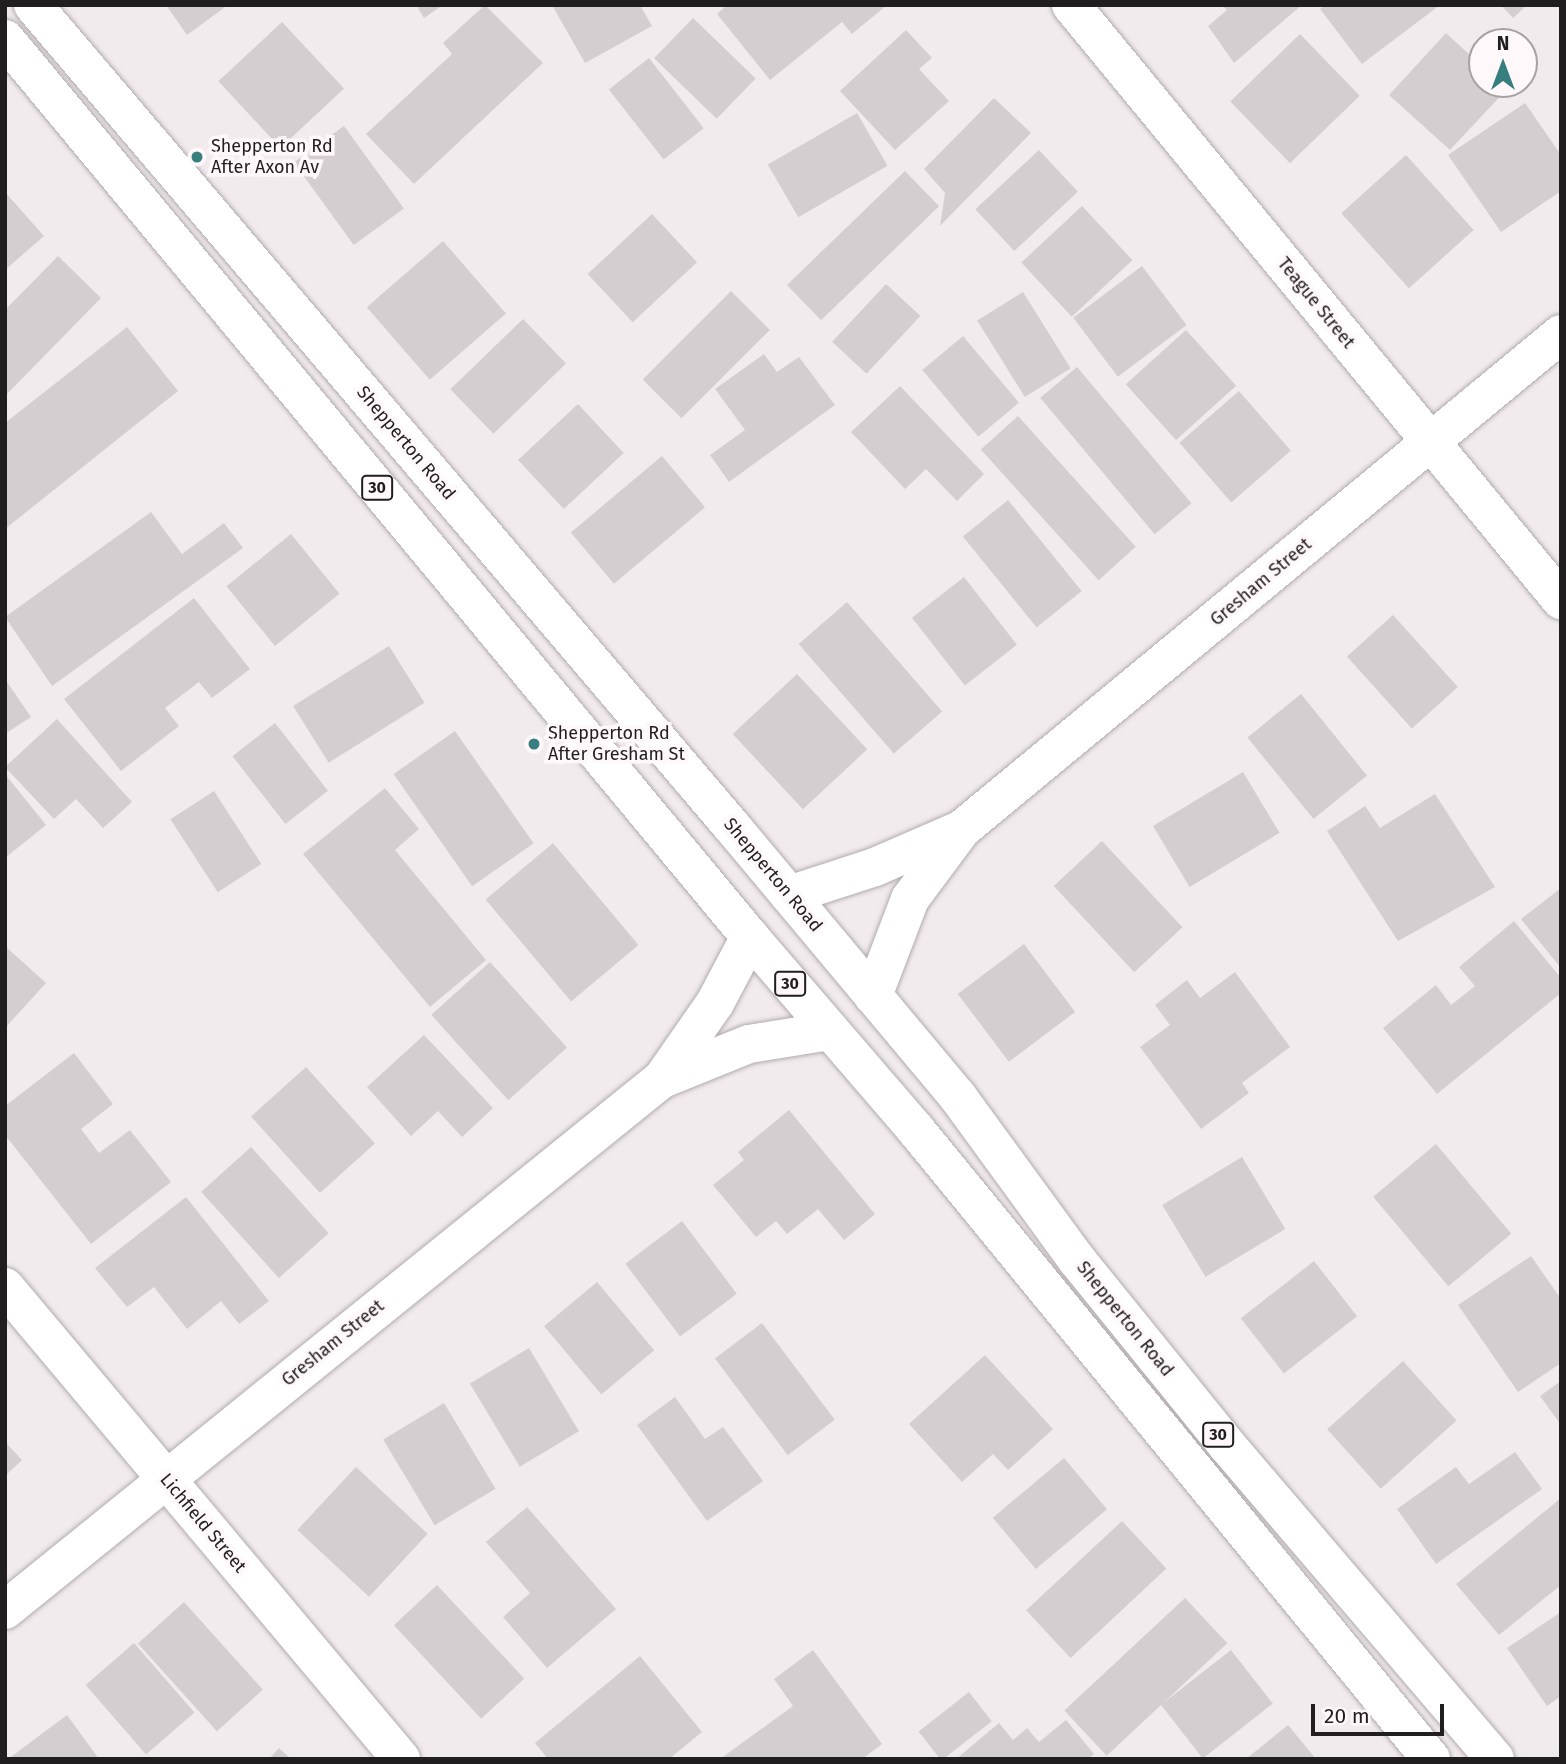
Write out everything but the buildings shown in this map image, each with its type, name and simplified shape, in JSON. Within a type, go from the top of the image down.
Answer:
[{"type":"main road","name":"Shepperton Road","points":[[33,5],[789,895],[873,996],[1226,1444],[1495,1759]]},
{"type":"main road","name":"Teague Street","points":[[1071,5],[1561,600]]},
{"type":"main road","name":"30","points":[[5,39],[1431,1759]]},
{"type":"main road","name":"Gresham Street","points":[[873,996],[911,899],[962,829],[1561,334]]},
{"type":"main road","name":"Gresham Street","points":[[789,895],[875,867],[962,829]]},
{"type":"main road","name":"Gresham Street","points":[[5,1610],[662,1079],[715,1003],[750,937]]},
{"type":"main road","name":"Gresham Street","points":[[662,1079],[749,1045],[830,1031]]},
{"type":"main road","name":"Lichfield Street","points":[[5,1287],[401,1759]]},
{"type":"place","name":"Shepperton Rd After Axon Av","points":[[197,157]]},
{"type":"place","name":"Shepperton Rd After Gresham St","points":[[534,744]]}]
